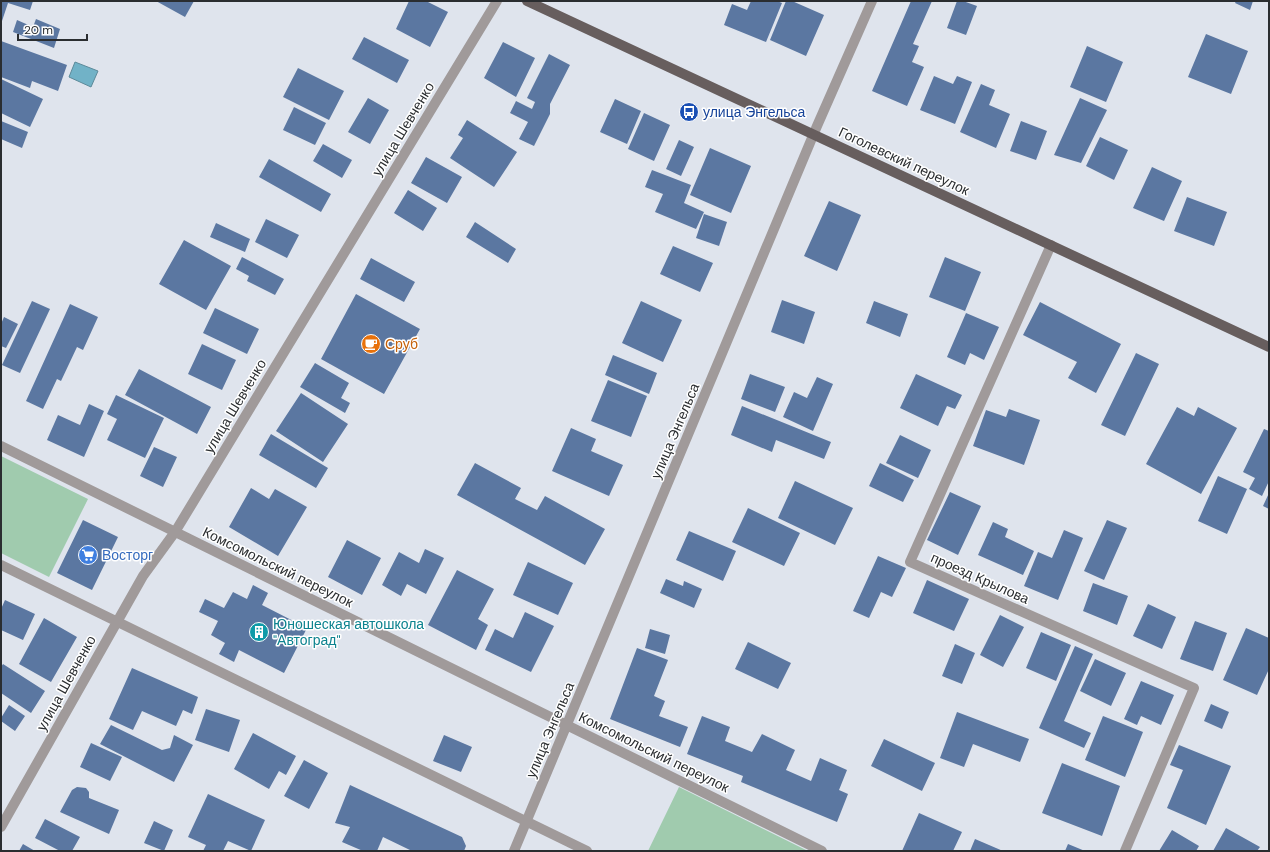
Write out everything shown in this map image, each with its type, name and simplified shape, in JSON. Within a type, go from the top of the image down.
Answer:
[{"type":"main road","name":"Гоголевский переулок","points":[[527,1],[1269,347]]},
{"type":"street","name":"улица Шевченко","points":[[1,827],[143,576],[176,532],[497,1]]},
{"type":"street","name":"улица Энгельса","points":[[514,851],[814,135],[872,1]]},
{"type":"street","name":"проезд Крылова","points":[[1051,245],[910,562],[1194,688],[1125,851]]},
{"type":"street","name":"Комсомольский переулок","points":[[1,446],[822,851]]},
{"type":"street","points":[[1,565],[587,851]]},
{"type":"green space","points":[[1,456],[88,499],[49,577],[1,553]]},
{"type":"green space","points":[[679,787],[808,851],[648,851]]},
{"type":"water","points":[[75,62],[98,71],[91,87],[69,77]]},
{"type":"building","points":[[1,1],[33,1],[30,10],[8,3],[1,24]]},
{"type":"building","points":[[156,1],[194,1],[185,17]]},
{"type":"building","points":[[409,1],[426,1],[448,12],[430,47],[396,29]]},
{"type":"building","points":[[751,1],[777,1],[782,3],[766,42],[724,25],[732,4],[747,10]]},
{"type":"building","points":[[786,1],[792,1],[824,15],[806,56],[770,40]]},
{"type":"building","points":[[911,1],[932,1],[913,44],[919,46],[912,62],[924,67],[907,106],[872,91]]},
{"type":"building","points":[[957,1],[963,1],[977,6],[966,35],[947,28]]},
{"type":"building","points":[[1236,1],[1253,1],[1250,10],[1235,3]]},
{"type":"building","points":[[36,19],[60,29],[54,48],[13,32],[17,20],[33,27]]},
{"type":"building","points":[[1206,34],[1248,51],[1231,94],[1188,77]]},
{"type":"building","points":[[364,37],[409,60],[397,83],[352,59]]},
{"type":"building","points":[[1,41],[67,65],[58,91],[32,81],[30,88],[1,77]]},
{"type":"building","points":[[503,42],[535,58],[516,97],[484,78]]},
{"type":"building","points":[[1087,46],[1123,62],[1106,102],[1070,87]]},
{"type":"building","points":[[549,54],[570,65],[550,104],[550,114],[534,146],[519,139],[528,122],[510,113],[516,101],[532,109],[535,102],[527,98]]},
{"type":"building","points":[[298,68],[344,91],[329,120],[283,97]]},
{"type":"building","points":[[934,76],[953,84],[957,76],[972,82],[955,124],[920,110]]},
{"type":"building","points":[[1,79],[43,99],[30,127],[1,113]]},
{"type":"building","points":[[981,84],[995,90],[989,105],[1010,114],[996,148],[960,132]]},
{"type":"building","points":[[368,98],[389,110],[370,144],[348,132]]},
{"type":"building","points":[[1080,98],[1107,110],[1081,163],[1054,155]]},
{"type":"building","points":[[615,99],[641,111],[627,144],[600,132]]},
{"type":"building","points":[[294,107],[326,123],[315,145],[283,130]]},
{"type":"building","points":[[644,113],[670,125],[654,161],[628,149]]},
{"type":"building","points":[[467,120],[517,152],[494,187],[450,158],[463,138],[458,135]]},
{"type":"building","points":[[1,121],[28,132],[22,148],[1,139]]},
{"type":"building","points":[[1021,121],[1047,131],[1036,160],[1010,151]]},
{"type":"building","points":[[1100,137],[1128,150],[1114,180],[1086,166]]},
{"type":"building","points":[[679,140],[694,147],[681,176],[666,169]]},
{"type":"building","points":[[323,144],[352,160],[342,178],[313,161]]},
{"type":"building","points":[[710,148],[751,166],[731,213],[690,195]]},
{"type":"building","points":[[426,157],[462,177],[447,203],[411,183]]},
{"type":"building","points":[[269,159],[331,194],[321,212],[259,177]]},
{"type":"building","points":[[1152,167],[1182,181],[1164,221],[1133,208]]},
{"type":"building","points":[[652,170],[691,185],[684,203],[704,212],[696,229],[655,212],[663,194],[645,187]]},
{"type":"building","points":[[408,190],[437,208],[423,231],[394,213]]},
{"type":"building","points":[[1187,197],[1227,212],[1214,246],[1174,231]]},
{"type":"building","points":[[829,201],[861,215],[837,271],[804,256]]},
{"type":"building","points":[[704,214],[727,222],[719,246],[696,238]]},
{"type":"building","points":[[266,219],[299,235],[287,258],[255,242]]},
{"type":"building","points":[[475,222],[516,249],[508,263],[466,237]]},
{"type":"building","points":[[216,223],[250,239],[245,252],[210,237]]},
{"type":"building","points":[[184,240],[231,266],[206,310],[159,284]]},
{"type":"building","points":[[673,246],[713,263],[700,292],[660,274]]},
{"type":"building","points":[[242,257],[284,279],[275,295],[247,281],[249,276],[236,269]]},
{"type":"building","points":[[945,257],[981,272],[965,311],[929,297]]},
{"type":"building","points":[[371,258],[415,282],[404,302],[360,279]]},
{"type":"building","name":"Сруб","points":[[356,294],[420,329],[384,394],[321,359]]},
{"type":"building","points":[[782,300],[815,312],[804,344],[771,332]]},
{"type":"building","points":[[32,301],[50,309],[20,373],[2,365]]},
{"type":"building","points":[[641,301],[682,320],[663,362],[622,343]]},
{"type":"building","points":[[874,301],[908,314],[900,337],[866,323]]},
{"type":"building","points":[[1040,302],[1121,344],[1096,393],[1068,378],[1077,362],[1023,335]]},
{"type":"building","points":[[70,304],[98,317],[83,350],[77,347],[61,381],[57,379],[43,409],[26,401]]},
{"type":"building","points":[[215,308],[259,329],[247,354],[203,333]]},
{"type":"building","points":[[966,313],[999,327],[984,360],[970,353],[965,365],[947,357]]},
{"type":"building","points":[[4,317],[18,324],[6,348],[1,346],[1,324]]},
{"type":"building","points":[[202,344],[236,360],[222,390],[188,374]]},
{"type":"building","points":[[1136,353],[1159,364],[1125,436],[1101,425]]},
{"type":"building","points":[[613,355],[657,373],[649,394],[605,375]]},
{"type":"building","points":[[315,363],[349,383],[341,398],[350,403],[345,413],[300,387]]},
{"type":"building","points":[[139,369],[211,407],[197,434],[125,395]]},
{"type":"building","points":[[750,374],[785,387],[775,412],[741,399]]},
{"type":"building","points":[[916,374],[962,395],[955,409],[947,406],[938,426],[900,408]]},
{"type":"building","points":[[817,377],[833,384],[813,431],[783,417],[794,392],[807,398]]},
{"type":"building","points":[[608,380],[647,396],[631,437],[591,421]]},
{"type":"building","points":[[301,393],[348,424],[323,462],[276,431]]},
{"type":"building","points":[[116,395],[164,418],[145,458],[107,440],[117,419],[107,414]]},
{"type":"building","points":[[89,404],[104,411],[84,457],[47,440],[58,415],[80,425]]},
{"type":"building","points":[[742,406],[831,442],[824,459],[776,440],[772,452],[731,435]]},
{"type":"building","points":[[1177,407],[1194,416],[1198,407],[1237,428],[1201,494],[1146,464]]},
{"type":"building","points":[[1009,409],[1040,420],[1024,465],[973,446],[986,410],[1006,417]]},
{"type":"building","points":[[571,428],[596,439],[591,451],[623,465],[609,496],[552,471]]},
{"type":"building","points":[[1264,429],[1269,431],[1269,481],[1262,496],[1249,489],[1255,478],[1243,472]]},
{"type":"building","points":[[271,434],[328,468],[316,488],[259,455]]},
{"type":"building","points":[[900,435],[931,450],[918,478],[886,463]]},
{"type":"building","points":[[154,447],[177,457],[163,487],[140,476]]},
{"type":"building","points":[[475,463],[521,488],[515,499],[537,510],[545,496],[605,529],[585,565],[457,495]]},
{"type":"building","points":[[880,463],[914,480],[903,502],[869,486]]},
{"type":"building","points":[[1218,476],[1247,489],[1227,534],[1198,521]]},
{"type":"building","points":[[795,481],[853,508],[835,545],[778,518]]},
{"type":"building","points":[[251,488],[269,499],[275,489],[307,507],[278,556],[229,527]]},
{"type":"building","points":[[950,492],[981,506],[958,555],[927,540]]},
{"type":"building","points":[[1269,493],[1269,509],[1263,506]]},
{"type":"building","points":[[748,508],[800,533],[784,566],[732,542]]},
{"type":"building","name":"Восторг","points":[[83,520],[118,537],[92,590],[57,573]]},
{"type":"building","points":[[1107,520],[1127,528],[1104,580],[1084,571]]},
{"type":"building","points":[[993,522],[1008,529],[1005,537],[1034,551],[1023,575],[978,555]]},
{"type":"building","points":[[1064,530],[1083,538],[1058,600],[1024,586],[1038,552],[1052,558]]},
{"type":"building","points":[[689,531],[736,551],[723,581],[676,560]]},
{"type":"building","points":[[347,540],[381,558],[362,595],[328,577]]},
{"type":"building","points":[[425,549],[444,558],[426,594],[407,584],[401,596],[382,585],[399,552],[419,563]]},
{"type":"building","points":[[878,556],[906,568],[892,597],[881,592],[869,618],[853,611]]},
{"type":"building","points":[[528,562],[573,583],[558,615],[513,595]]},
{"type":"building","points":[[457,570],[494,589],[478,619],[488,625],[476,650],[428,625]]},
{"type":"building","points":[[666,579],[683,586],[684,581],[702,589],[694,608],[660,593]]},
{"type":"building","points":[[927,580],[969,599],[954,631],[913,613]]},
{"type":"building","points":[[1093,583],[1128,596],[1117,625],[1083,611]]},
{"type":"building","name":"Юношеская автошкола \"Автоград\"","points":[[253,585],[268,593],[262,605],[307,628],[284,673],[239,650],[234,662],[219,654],[225,643],[211,635],[218,621],[199,612],[205,599],[224,608],[233,592],[247,599]]},
{"type":"building","points":[[5,600],[35,614],[23,640],[1,630],[1,609]]},
{"type":"building","points":[[1148,604],[1176,617],[1162,649],[1133,636]]},
{"type":"building","points":[[525,612],[554,626],[531,672],[485,650],[495,629],[513,638]]},
{"type":"building","points":[[1000,615],[1024,627],[1003,667],[980,655]]},
{"type":"building","points":[[44,618],[77,637],[51,682],[19,664]]},
{"type":"building","points":[[1195,621],[1227,633],[1213,671],[1180,659]]},
{"type":"building","points":[[1246,628],[1269,638],[1269,669],[1257,695],[1223,680]]},
{"type":"building","points":[[650,629],[670,635],[665,654],[645,648]]},
{"type":"building","points":[[1041,632],[1071,645],[1056,681],[1026,668]]},
{"type":"building","points":[[748,642],[791,663],[778,689],[735,669]]},
{"type":"building","points":[[955,644],[975,653],[962,684],[942,676]]},
{"type":"building","points":[[1075,646],[1093,654],[1064,721],[1091,733],[1084,748],[1039,728]]},
{"type":"building","points":[[637,648],[668,660],[654,696],[665,701],[659,716],[688,727],[680,747],[610,719]]},
{"type":"building","points":[[1095,659],[1126,673],[1111,706],[1080,691]]},
{"type":"building","points":[[3,664],[45,691],[31,713],[1,693],[1,667]]},
{"type":"building","points":[[132,668],[198,697],[192,714],[183,710],[176,726],[142,711],[133,730],[109,719]]},
{"type":"building","points":[[1141,681],[1174,695],[1161,725],[1141,716],[1137,725],[1124,719]]},
{"type":"building","points":[[1211,704],[1229,712],[1222,729],[1204,721]]},
{"type":"building","points":[[9,705],[25,716],[15,731],[1,721],[1,718]]},
{"type":"building","points":[[206,709],[240,720],[229,752],[195,740]]},
{"type":"building","points":[[957,712],[1029,739],[1020,762],[973,744],[964,767],[940,758]]},
{"type":"building","points":[[702,716],[730,727],[725,741],[752,752],[762,734],[795,750],[786,770],[811,781],[820,758],[847,770],[839,790],[848,794],[837,822],[741,782],[743,776],[687,754]]},
{"type":"building","points":[[1103,716],[1143,732],[1125,777],[1085,760]]},
{"type":"building","points":[[111,725],[162,750],[170,748],[174,735],[193,745],[174,782],[100,744]]},
{"type":"building","points":[[253,733],[296,756],[286,775],[279,771],[269,789],[234,769]]},
{"type":"building","points":[[444,735],[472,747],[461,772],[433,761]]},
{"type":"building","points":[[884,739],[935,763],[922,791],[871,766]]},
{"type":"building","points":[[91,743],[122,757],[110,781],[80,767]]},
{"type":"building","points":[[1179,745],[1231,766],[1206,825],[1167,808],[1183,770],[1170,765]]},
{"type":"building","points":[[304,760],[328,773],[309,809],[284,796]]},
{"type":"building","points":[[1062,763],[1120,786],[1102,836],[1042,813]]},
{"type":"building","points":[[350,785],[462,837],[466,846],[464,851],[412,851],[383,837],[377,851],[363,851],[342,842],[350,827],[335,823]]},
{"type":"building","points":[[77,787],[86,788],[89,792],[89,798],[119,810],[109,834],[60,812],[72,790]]},
{"type":"building","points":[[208,794],[265,820],[251,851],[228,841],[223,851],[203,851],[206,845],[188,837]]},
{"type":"building","points":[[919,813],[962,832],[953,851],[902,851]]},
{"type":"building","points":[[45,819],[80,837],[72,851],[60,851],[35,838]]},
{"type":"building","points":[[154,821],[173,830],[164,851],[144,843]]},
{"type":"building","points":[[1226,828],[1260,847],[1257,851],[1213,851]]},
{"type":"building","points":[[1172,830],[1199,846],[1196,851],[1159,851]]},
{"type":"building","points":[[975,839],[1003,851],[970,851]]},
{"type":"building","points":[[23,844],[35,851],[19,851]]},
{"type":"building","points":[[1068,844],[1085,851],[1065,851]]},
{"type":"place","name":"улица Энгельса","points":[[689,112]]},
{"type":"place","name":"Сруб","points":[[371,344]]},
{"type":"place","name":"Восторг","points":[[88,555]]},
{"type":"place","name":"Юношеская автошкола \"Автоград\"","points":[[259,632]]}]
